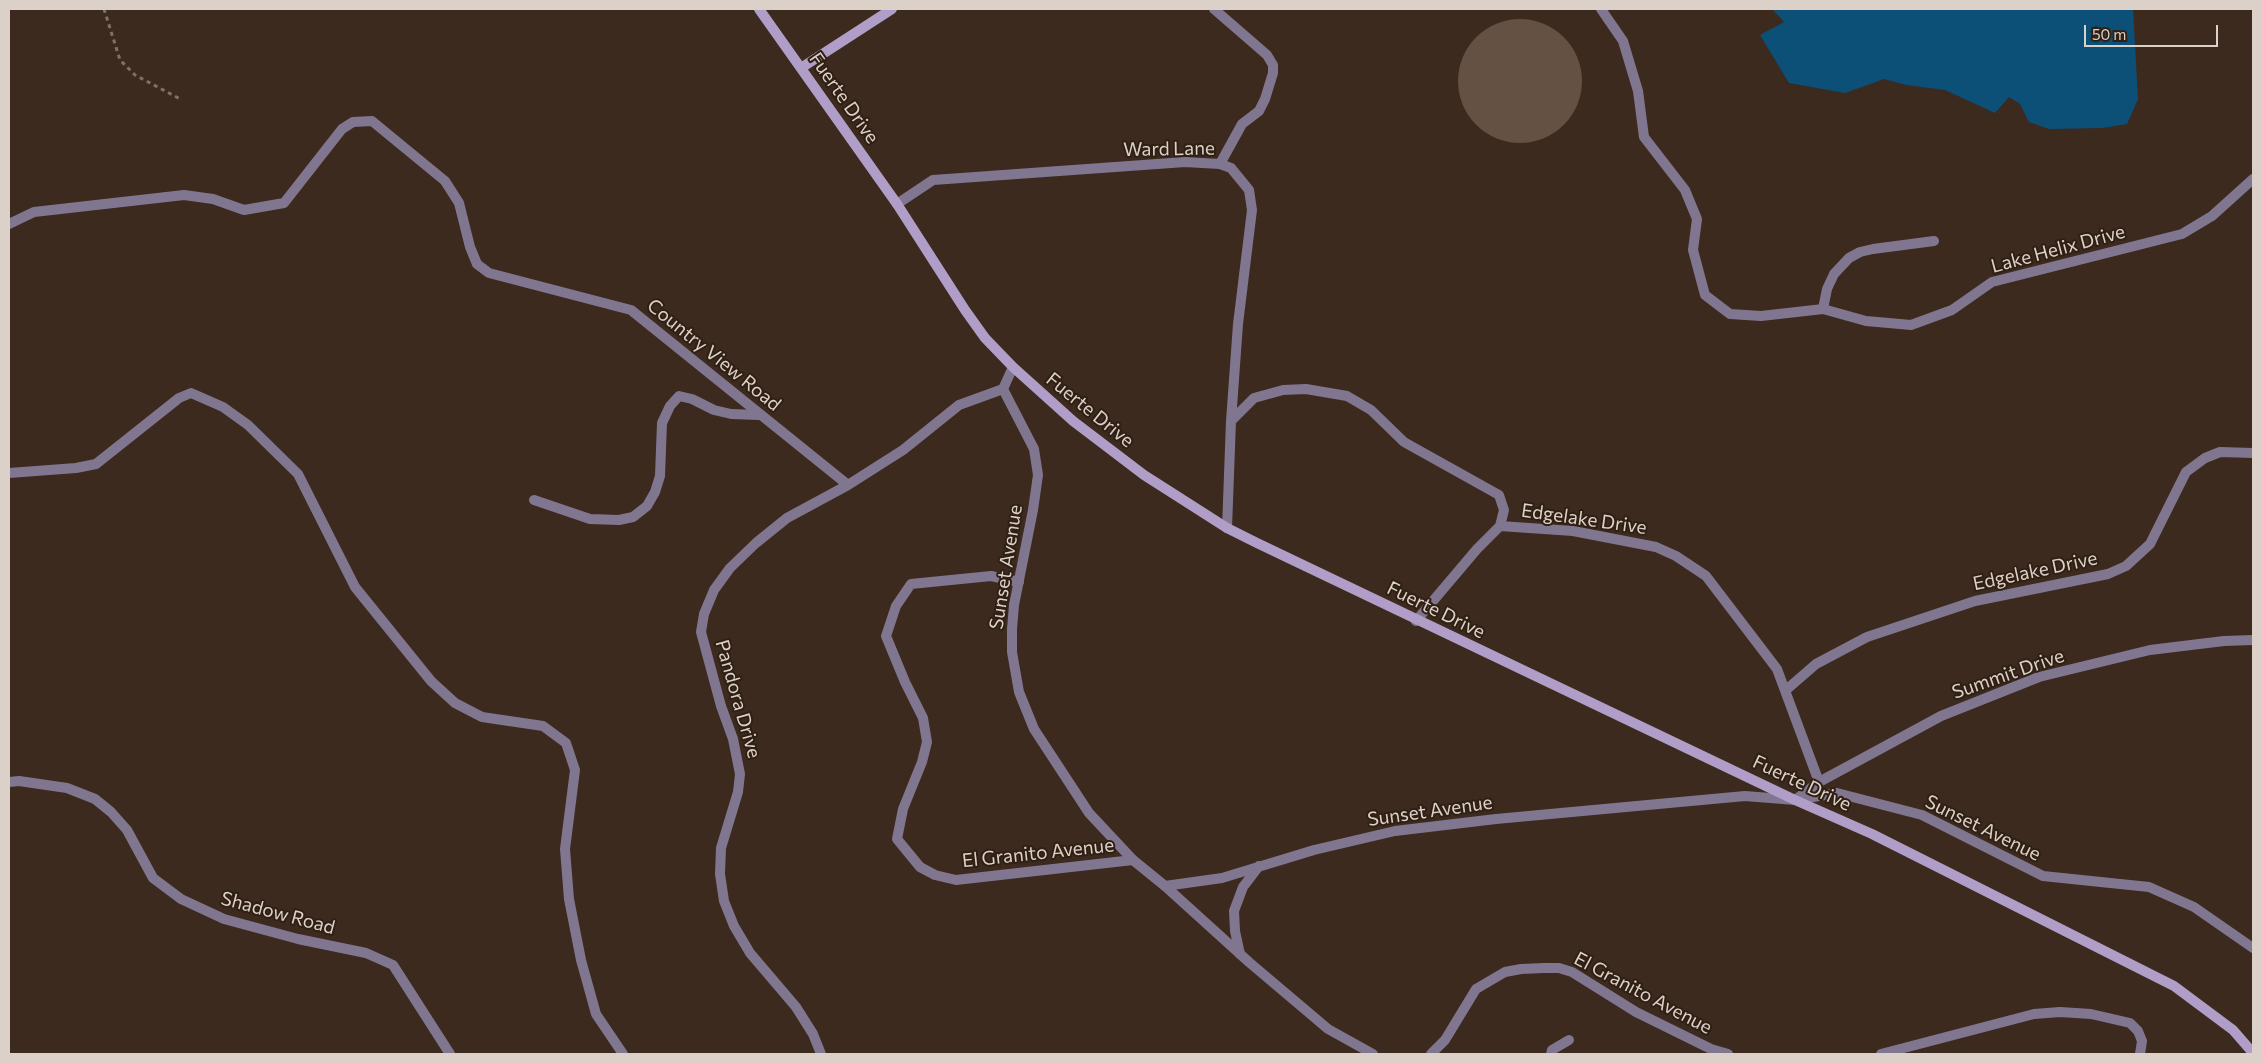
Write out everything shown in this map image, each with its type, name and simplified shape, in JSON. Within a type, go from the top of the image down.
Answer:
[{"type":"main road","name":"Fuerte Drive","points":[[759,9],[897,204],[985,338],[1012,367],[1104,446],[1176,497],[1227,528],[1416,621],[1795,800],[1872,834],[2174,986],[2233,1030],[2253,1053]]},
{"type":"main road","points":[[801,68],[892,9]]},
{"type":"street","points":[[1214,9],[1267,55],[1273,65],[1273,73],[1265,99],[1258,110],[1242,124],[1220,164]]},
{"type":"street","name":"Lake Helix Drive","points":[[1601,9],[1623,41],[1638,91],[1644,137],[1686,190],[1696,219],[1694,250],[1705,296],[1730,314],[1762,316],[1823,309],[1866,321],[1911,325],[1952,310],[1992,282],[2182,234],[2212,216],[2253,179]]},
{"type":"street","name":"Country View Road","points":[[9,224],[34,212],[184,195],[213,199],[244,210],[284,203],[342,129],[354,122],[372,121],[445,181],[459,202],[470,247],[477,264],[489,273],[631,310],[848,485]]},
{"type":"street","name":"Ward Lane","points":[[897,204],[933,180],[1185,162],[1220,164],[1231,168],[1249,190],[1252,210],[1238,324],[1231,421],[1227,528]]},
{"type":"street","points":[[1823,309],[1827,290],[1834,274],[1849,258],[1873,249],[1934,241]]},
{"type":"street","points":[[1003,388],[1012,367]]},
{"type":"street","name":"Pandora Drive","points":[[821,1054],[813,1034],[796,1007],[750,954],[734,926],[724,901],[720,874],[721,848],[738,792],[740,774],[733,739],[721,706],[701,632],[704,614],[714,590],[730,568],[756,543],[787,518],[848,485],[902,450],[959,406],[1003,388]]},
{"type":"street","name":"Sunset Avenue","points":[[1003,388],[1034,449],[1038,475],[1034,510],[1014,605],[1012,652],[1016,679],[1026,711],[1044,746],[1089,813],[1133,860],[1165,886],[1222,878],[1314,850],[1395,831],[1496,819],[1744,796],[1795,800],[1837,793],[1922,815],[2042,876],[2149,887],[2194,907],[2253,948]]},
{"type":"street","name":"Edgelake Drive","points":[[1231,421],[1254,398],[1283,390],[1306,389],[1347,396],[1371,410],[1404,442],[1499,495],[1504,510],[1500,526],[1573,531],[1656,547],[1676,556],[1706,576],[1777,669],[1819,782]]},
{"type":"street","points":[[9,472],[76,468],[96,464],[180,398],[191,393],[223,407],[248,425],[298,474],[355,587],[431,681],[455,703],[482,717],[544,726],[566,743],[575,770],[565,849],[569,899],[581,960],[596,1014],[623,1054]]},
{"type":"street","points":[[534,500],[590,519],[618,520],[633,517],[647,506],[655,492],[660,476],[662,423],[670,406],[679,396],[692,399],[723,412],[759,415]]},
{"type":"street","name":"Edgelake Drive","points":[[1786,690],[1816,664],[1866,637],[1975,601],[2108,574],[2126,566],[2150,544],[2186,472],[2205,458],[2220,452],[2253,453]]},
{"type":"street","points":[[1416,621],[1477,549],[1500,526]]},
{"type":"street","name":"El Granito Avenue","points":[[1019,582],[991,576],[911,584],[896,606],[886,636],[905,682],[923,718],[927,742],[922,762],[903,809],[897,839],[920,867],[935,875],[956,880],[1133,860]]},
{"type":"street","name":"Summit Drive","points":[[1795,800],[1819,782],[1941,716],[2039,677],[2150,650],[2224,641],[2253,640]]},
{"type":"street","name":"Shadow Road","points":[[9,782],[19,781],[66,788],[95,799],[111,812],[127,830],[153,878],[181,899],[224,919],[298,939],[366,953],[393,965],[450,1054]]},
{"type":"street","points":[[1240,954],[1235,931],[1234,911],[1243,887],[1259,866]]},
{"type":"street","points":[[1165,886],[1240,954],[1328,1029],[1372,1054]]},
{"type":"street","name":"El Granito Avenue","points":[[1431,1054],[1445,1040],[1476,989],[1505,972],[1559,968],[1572,972],[1636,1012],[1711,1049],[1728,1054]]},
{"type":"street","points":[[1881,1054],[2034,1014],[2091,1014],[2130,1023],[2138,1031],[2142,1041],[2140,1054]]},
{"type":"street","points":[[1551,1054],[1552,1050],[1569,1040]]},
{"type":"path","points":[[104,9],[120,60],[136,75],[182,100]]},
{"type":"water","points":[[1772,9],[2133,9],[2138,99],[2127,124],[2102,128],[2049,129],[2029,122],[2020,104],[2009,97],[1995,113],[1945,90],[1906,85],[1884,79],[1845,93],[1789,83],[1760,35],[1784,22]]},
{"type":"building","points":[[1520,19],[1544,24],[1564,37],[1577,57],[1582,81],[1577,105],[1564,125],[1544,138],[1520,143],[1496,138],[1476,125],[1463,105],[1458,81],[1463,57],[1476,37],[1496,24]]}]
